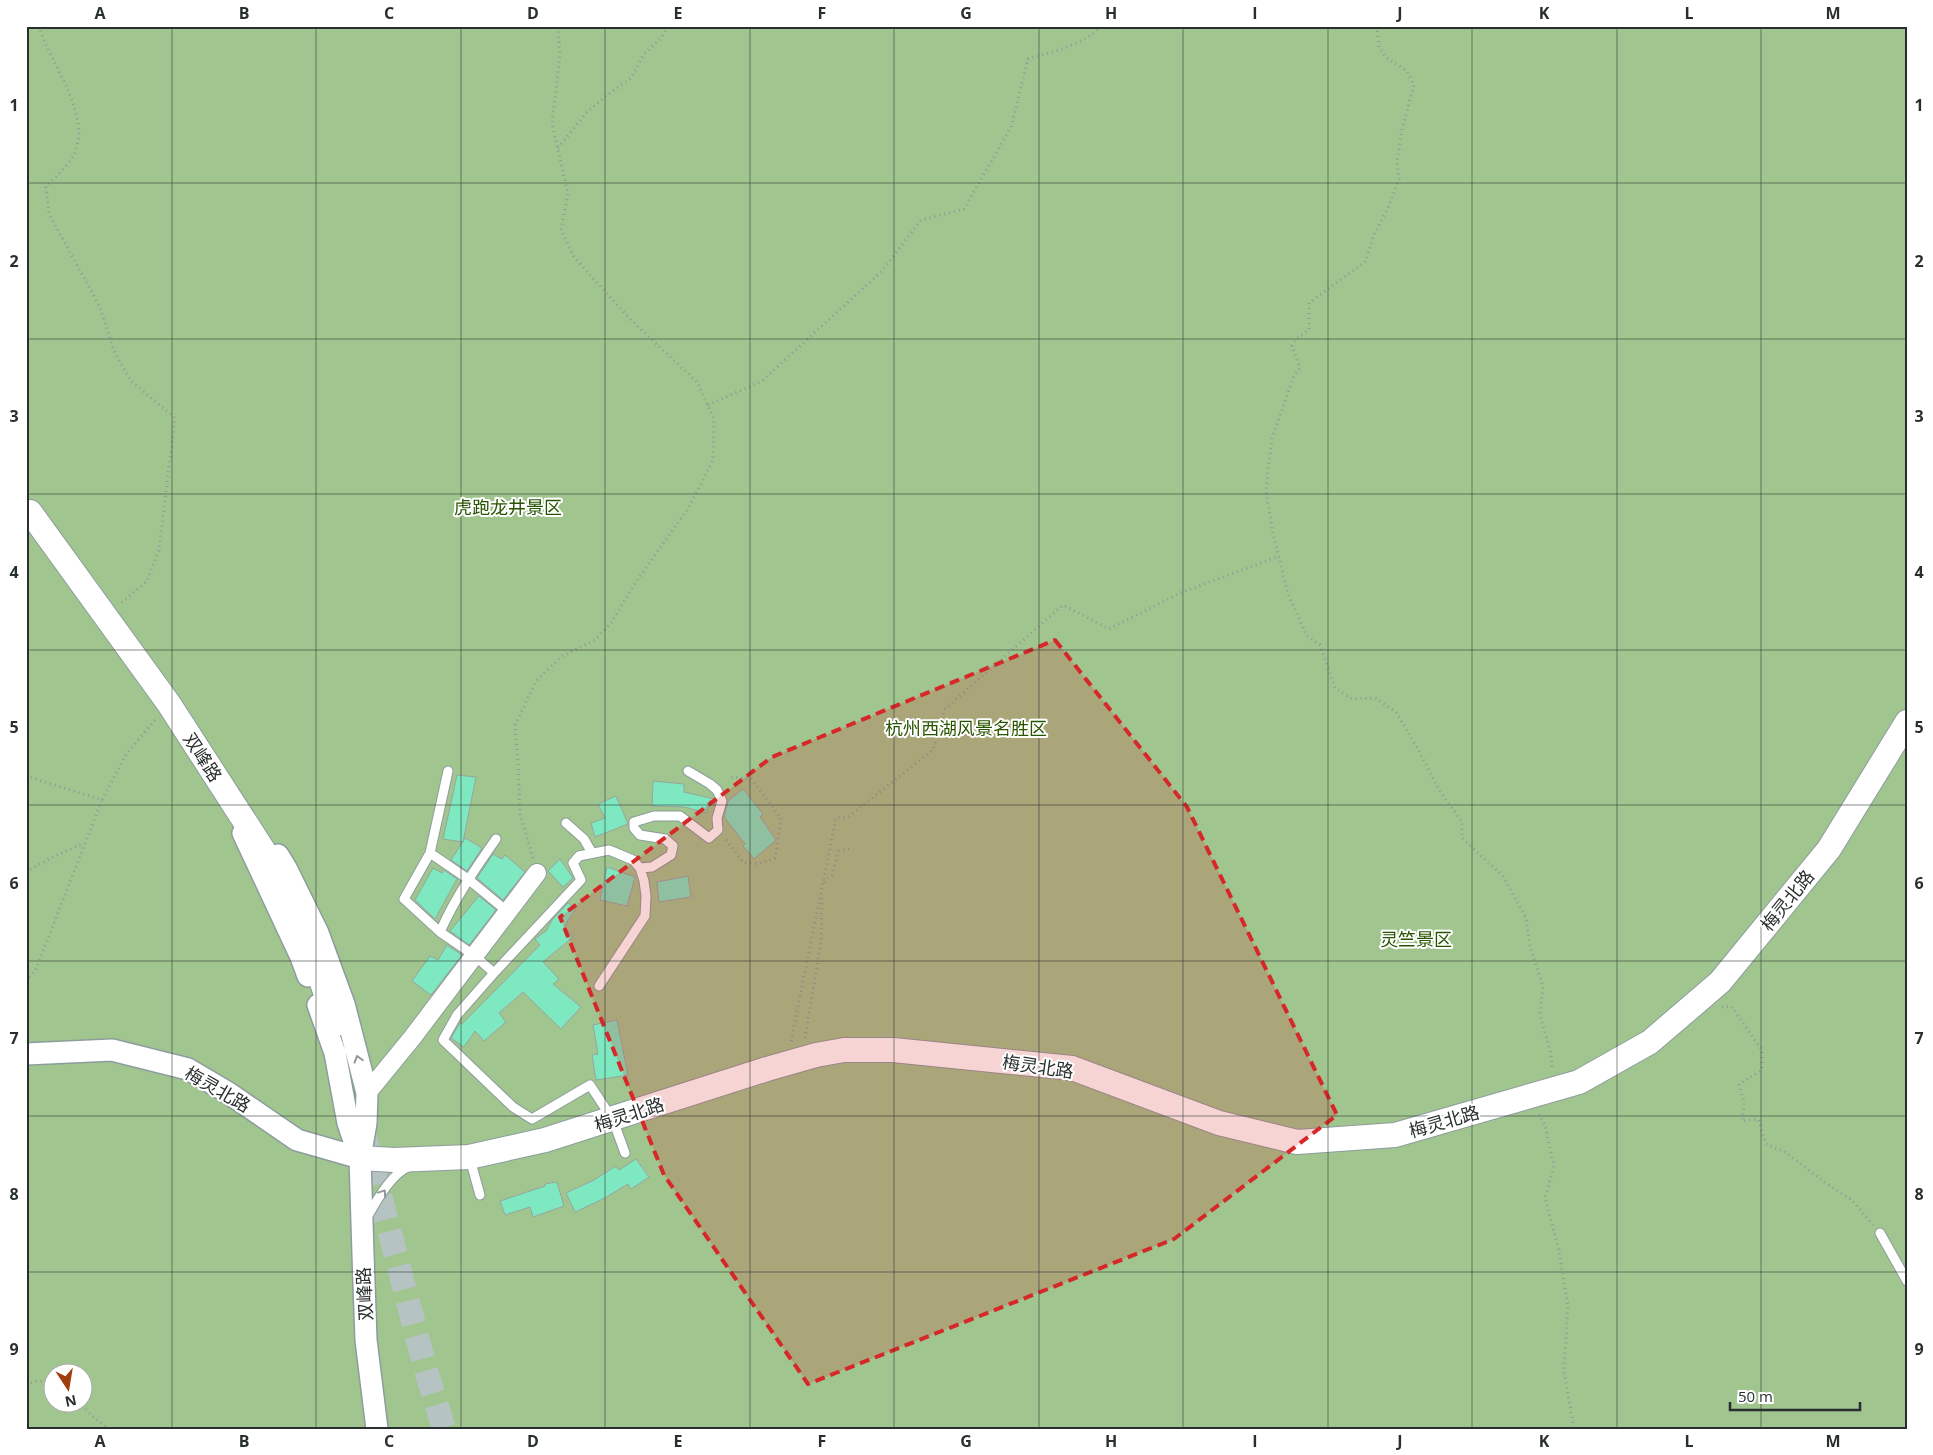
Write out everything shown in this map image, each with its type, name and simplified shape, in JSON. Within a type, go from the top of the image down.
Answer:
[{"type":"main road","name":"双峰路","points":[[30,512],[169,704],[269,859],[301,926],[336,1024]]},
{"type":"main road","name":"梅灵北路","points":[[360,1158],[394,1160],[469,1157],[545,1140],[613,1120],[796,1052],[844,1050],[893,1050],[1072,1068],[1219,1123],[1297,1142],[1394,1135],[1579,1082],[1650,1042],[1720,982],[1829,849],[1907,722]]},
{"type":"street","points":[[222,786],[259,827],[286,868],[318,933],[344,1004],[367,1093],[366,1123],[360,1158]]},
{"type":"street","points":[[222,786],[301,957],[335,1052],[348,1123],[360,1158]]},
{"type":"street","points":[[367,1093],[475,956],[537,873]]},
{"type":"street","name":"梅灵北路","points":[[26,1054],[112,1050],[188,1069],[227,1092],[297,1140],[360,1158]]},
{"type":"street","name":"双峰路","points":[[360,1158],[366,1340],[377,1429]]},
{"type":"lane","points":[[448,771],[430,853],[404,899],[440,932],[475,956],[494,973]]},
{"type":"lane","points":[[640,868],[652,867],[671,856],[673,846],[665,839],[640,835],[634,828],[634,822],[654,816],[680,816],[709,838],[718,830],[717,818],[722,802],[717,790],[688,771]]},
{"type":"lane","points":[[566,823],[584,839],[592,854]]},
{"type":"lane","points":[[440,932],[468,879],[496,839]]},
{"type":"lane","points":[[599,986],[645,916],[646,896],[640,868],[633,860],[609,850],[579,856],[573,863],[581,880],[457,1015],[443,1040],[513,1107],[532,1119],[590,1085],[613,1120],[625,1153]]},
{"type":"lane","points":[[430,853],[468,879],[508,912]]},
{"type":"lane","points":[[469,1157],[480,1195]]},
{"type":"lane","points":[[363,1254],[366,1220],[385,1188],[405,1168],[434,1158]]},
{"type":"lane","points":[[1880,1233],[1907,1281]]},
{"type":"path","points":[[39,26],[44,43],[76,109],[80,134],[72,158],[46,187],[49,214],[100,307],[114,351],[131,380],[175,418],[159,550],[147,581],[106,617]]},
{"type":"path","points":[[537,873],[520,814],[515,725],[536,681],[562,656],[595,640],[611,623],[638,579],[689,506],[713,460],[714,419],[697,382],[630,319],[574,258],[562,230],[568,194],[552,123],[560,56],[558,30],[555,26]]},
{"type":"path","points":[[558,149],[586,113],[607,94],[631,78],[644,54],[660,39],[669,26]]},
{"type":"path","points":[[708,405],[762,381],[883,270],[921,220],[964,209],[1011,127],[1028,59],[1061,49],[1095,33],[1100,26]]},
{"type":"path","points":[[1377,26],[1379,48],[1386,58],[1407,71],[1414,85],[1401,133],[1397,163],[1399,179],[1388,208],[1373,237],[1366,261],[1309,303],[1309,330],[1296,339],[1292,346],[1300,368],[1294,376],[1272,438],[1266,490],[1272,528],[1288,594],[1307,636],[1320,645],[1335,688],[1352,699],[1375,698],[1396,712],[1439,790],[1462,822],[1462,838],[1503,876],[1526,918],[1530,947],[1543,986],[1540,1015],[1551,1053],[1552,1075],[1556,1089]]},
{"type":"path","points":[[796,1052],[836,818],[848,817],[933,750],[945,709],[1063,605],[1109,629],[1180,593],[1279,556]]},
{"type":"path","points":[[26,981],[36,969],[102,800],[127,753],[169,704]]},
{"type":"path","points":[[26,776],[102,800]]},
{"type":"path","points":[[718,830],[743,862],[757,864],[775,858],[781,818],[751,778],[729,777]]},
{"type":"path","points":[[26,872],[84,843]]},
{"type":"path","points":[[824,881],[832,875],[839,851],[852,848]]},
{"type":"path","points":[[796,1052],[821,942],[823,886]]},
{"type":"path","points":[[1715,1012],[1723,1006],[1731,1006],[1762,1050],[1762,1070],[1739,1084],[1744,1103],[1742,1121],[1758,1119],[1766,1144],[1786,1152],[1827,1184],[1852,1200],[1880,1233]]},
{"type":"path","points":[[1531,1096],[1545,1125],[1554,1166],[1545,1198],[1558,1246],[1568,1306],[1564,1371],[1574,1429]]},
{"type":"path","points":[[26,1384],[42,1382]]},
{"type":"path","points":[[88,1412],[109,1429]]},
{"type":"highlighted area","points":[[1055,640],[1187,807],[1337,1115],[1174,1239],[808,1384],[664,1175],[560,917],[772,757]]},
{"type":"green space","name":"杭州西湖风景名胜区","points":[[26,26],[1907,26],[1907,1429],[26,1429]]},
{"type":"building","points":[[457,775],[476,777],[463,842],[443,839]]},
{"type":"building","points":[[653,781],[684,784],[684,792],[714,799],[714,805],[710,800],[706,813],[685,807],[652,806]]},
{"type":"building","points":[[743,789],[763,814],[760,817],[776,840],[754,859],[724,817],[728,801]]},
{"type":"building","points":[[616,796],[628,824],[595,837],[591,823],[605,818],[598,804]]},
{"type":"building","points":[[465,838],[482,848],[467,871],[451,860]]},
{"type":"building","points":[[493,854],[502,859],[505,855],[525,872],[503,900],[477,878]]},
{"type":"building","points":[[560,859],[573,878],[563,887],[548,871]]},
{"type":"building","points":[[607,867],[635,877],[627,906],[600,900]]},
{"type":"building","points":[[433,868],[442,873],[444,870],[457,879],[435,919],[415,900]]},
{"type":"building","points":[[688,876],[691,897],[659,902],[657,882]]},
{"type":"building","points":[[479,896],[496,910],[469,945],[450,931]]},
{"type":"building","points":[[568,903],[576,908],[564,927],[573,937],[543,962],[559,979],[553,984],[581,1007],[561,1029],[523,992],[499,1013],[506,1022],[484,1041],[475,1031],[464,1047],[451,1038],[460,1023],[462,1024],[540,945],[535,939],[547,930],[552,920]]},
{"type":"building","points":[[447,945],[462,955],[431,995],[412,981],[430,956],[438,960]]},
{"type":"building","points":[[617,1020],[628,1075],[596,1080],[592,1055],[598,1054],[593,1025]]},
{"type":"building","points":[[636,1159],[649,1177],[631,1189],[628,1184],[603,1199],[575,1212],[566,1193],[594,1180],[616,1166],[619,1170]]},
{"type":"building","points":[[557,1182],[564,1206],[533,1217],[530,1207],[505,1215],[500,1201],[545,1186],[545,1184]]},
{"type":"tunnel","points":[[344,1057],[425,1367],[444,1429]]},
{"type":"park label","name":"虎跑龙井景区","points":[[508,507]]},
{"type":"park label","name":"灵竺景区","points":[[1416,939]]}]
